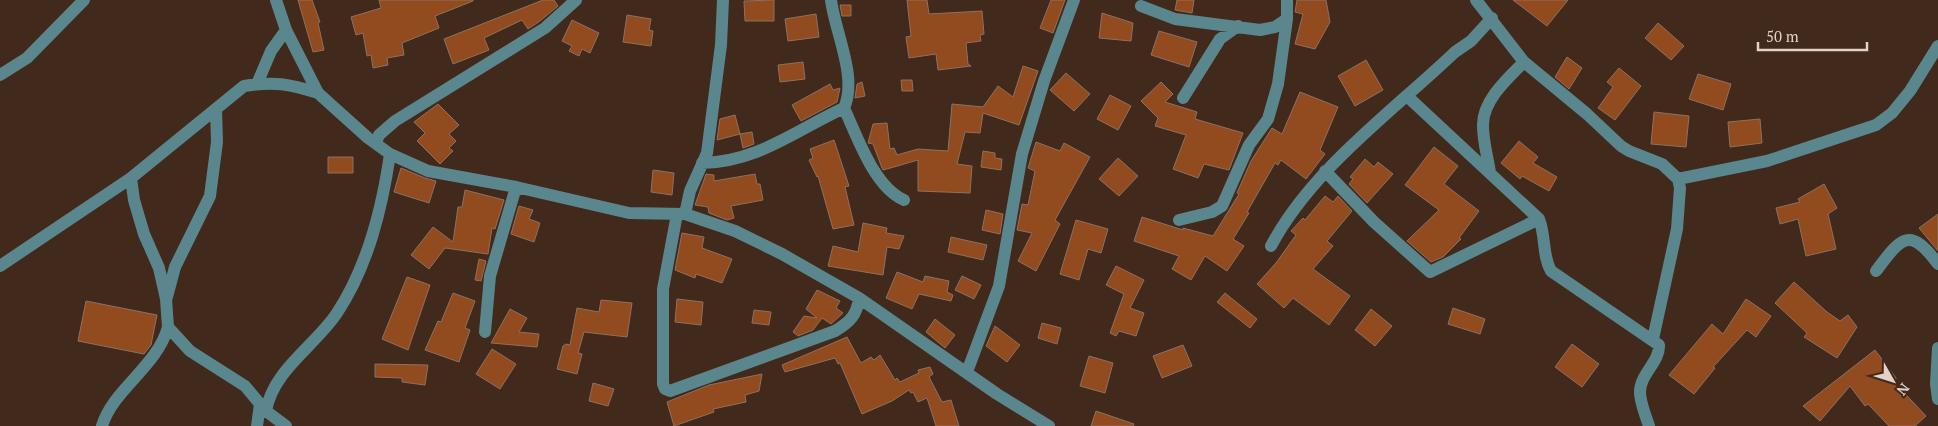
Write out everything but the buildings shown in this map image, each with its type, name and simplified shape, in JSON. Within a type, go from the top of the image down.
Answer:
[{"type":"street","points":[[0,75],[27,58],[84,0]]},
{"type":"street","points":[[276,0],[286,30],[318,93],[390,154],[428,171],[516,187],[629,213],[681,214],[735,231],[782,254],[859,298],[1050,426]]},
{"type":"street","points":[[376,143],[379,134],[395,121],[545,28],[576,0]]},
{"type":"street","points":[[723,0],[715,96],[707,153],[681,214],[663,289],[662,384],[665,389],[670,391],[835,330],[848,324],[855,315],[859,298]]},
{"type":"street","points":[[702,163],[715,163],[751,155],[776,145],[844,108],[850,97],[849,82],[831,0]]},
{"type":"street","points":[[967,372],[999,286],[1022,154],[1044,81],[1074,0]]},
{"type":"street","points":[[1179,220],[1212,212],[1222,206],[1249,145],[1268,119],[1273,106],[1287,19],[1287,0]]},
{"type":"street","points":[[1476,0],[1492,18],[1524,62],[1587,114],[1621,146],[1662,164],[1678,179],[1680,188],[1677,228],[1653,339]]},
{"type":"street","points":[[1141,6],[1174,19],[1267,30],[1287,19]]},
{"type":"street","points":[[1270,246],[1283,223],[1325,171],[1455,52],[1471,41],[1492,18]]},
{"type":"street","points":[[1183,98],[1220,39],[1238,26]]},
{"type":"street","points":[[257,84],[271,50],[286,30]]},
{"type":"street","points":[[1678,179],[1767,161],[1876,125],[1892,113],[1910,91],[1938,46]]},
{"type":"street","points":[[1490,173],[1482,124],[1496,92],[1524,62]]},
{"type":"street","points":[[0,266],[131,178],[244,86],[268,82],[290,84],[318,93]]},
{"type":"street","points":[[1408,97],[1540,219],[1543,228],[1547,265],[1550,271],[1653,339],[1660,346],[1660,351],[1647,372],[1640,392],[1650,426]]},
{"type":"street","points":[[844,108],[870,163],[895,196],[904,200]]},
{"type":"street","points":[[166,299],[176,267],[210,196],[217,142],[216,109]]},
{"type":"street","points":[[258,426],[263,408],[273,389],[336,313],[359,270],[375,226],[385,190],[390,154]]},
{"type":"street","points":[[1325,171],[1374,222],[1430,272],[1540,219]]},
{"type":"street","points":[[102,426],[108,412],[164,342],[168,327],[166,299],[159,268],[144,234],[134,200],[131,178]]},
{"type":"street","points":[[485,332],[490,276],[516,187]]},
{"type":"street","points":[[1876,271],[1895,245],[1907,240],[1917,241],[1922,244],[1938,264]]},
{"type":"street","points":[[168,327],[190,351],[245,386],[263,408],[286,426]]},
{"type":"street","points":[[1938,348],[1936,384],[1938,400]]}]
